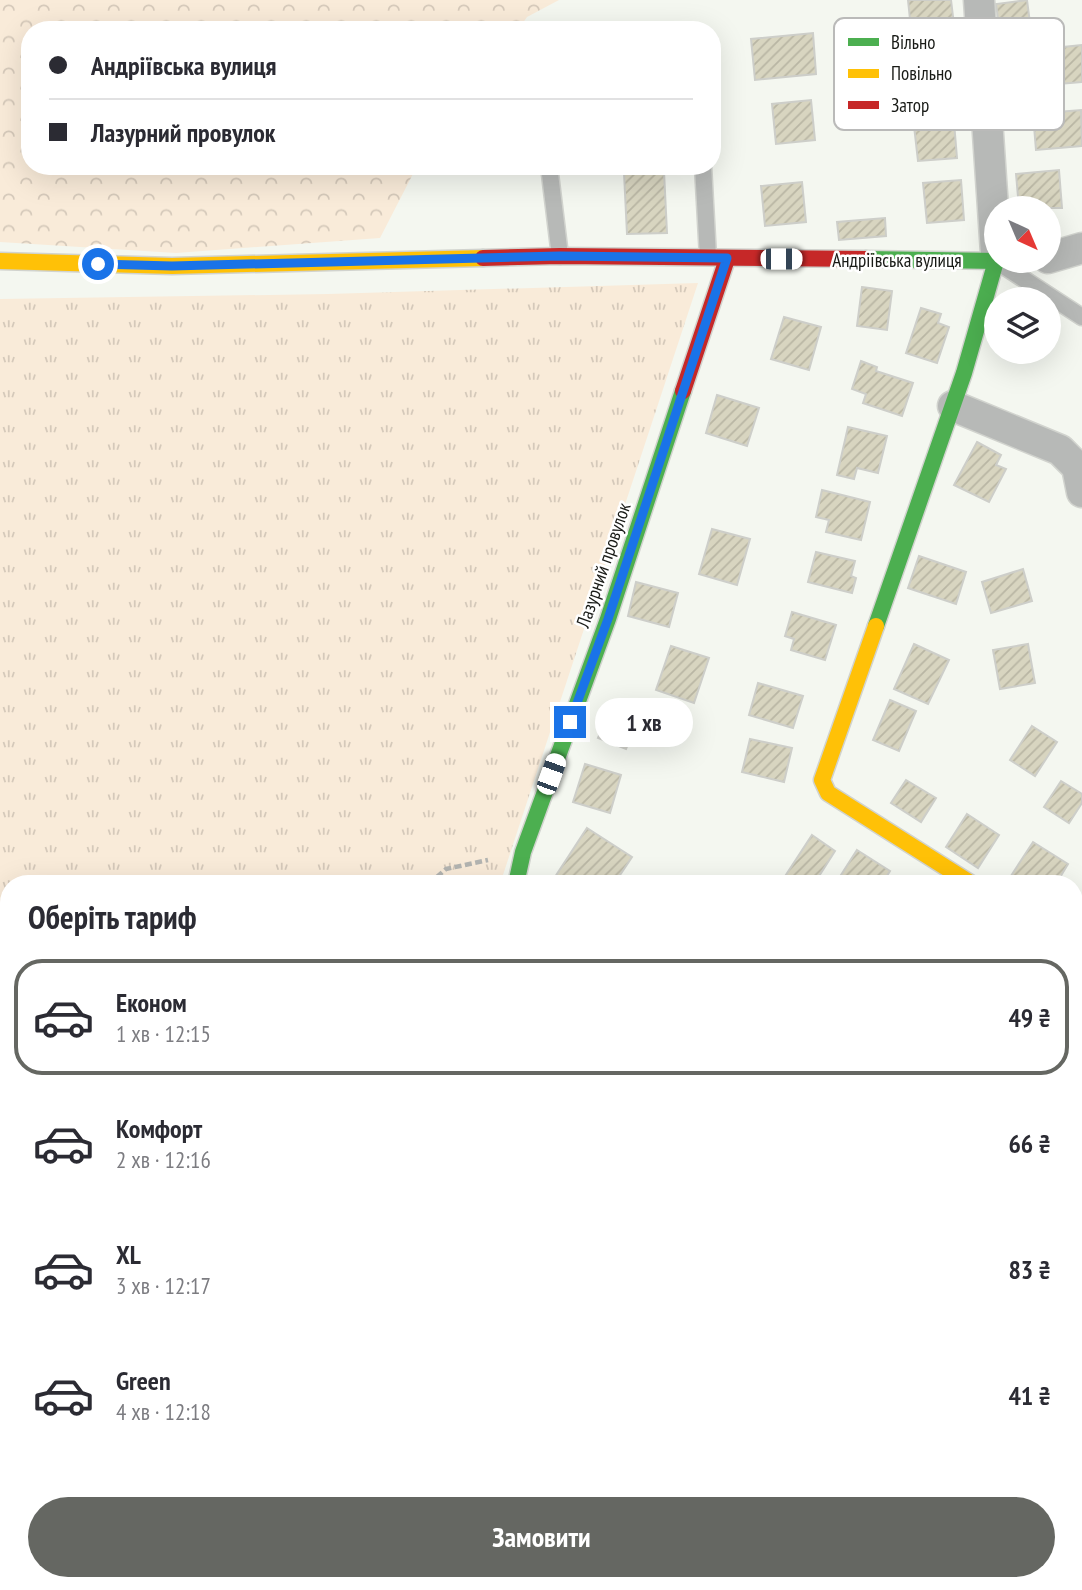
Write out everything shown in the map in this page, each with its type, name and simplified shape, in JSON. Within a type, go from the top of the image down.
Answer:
[{"type":"street","points":[[979,0],[980,18]]},
{"type":"street","points":[[988,130],[992,196]]},
{"type":"street","points":[[1061,254],[1082,248]]},
{"type":"street","name":"Андріївська вулиця","points":[[0,261],[172,266],[560,256],[984,261]]},
{"type":"street","name":"Лазурний провулок","points":[[518,875],[523,852],[608,619],[727,258]]},
{"type":"street","points":[[958,875],[828,793],[822,780],[953,406],[993,273]]},
{"type":"street","points":[[953,406],[1060,450],[1077,467],[1082,492]]},
{"type":"lane","points":[[550,175],[560,256]]},
{"type":"lane","points":[[703,175],[708,257]]},
{"type":"lane","points":[[1015,273],[1082,317]]},
{"type":"path","points":[[439,875],[446,869],[523,852]]},
{"type":"green space","points":[[0,0],[559,0],[524,21],[21,21],[21,175],[412,175],[380,238],[176,253],[0,242]]},
{"type":"green space","points":[[698,283],[503,875],[0,875],[0,299],[328,294]]},
{"type":"building","points":[[908,0],[951,0],[953,18],[910,18]]},
{"type":"building","points":[[1027,0],[1029,18],[998,18],[996,4]]},
{"type":"building","points":[[813,33],[816,74],[755,80],[751,39]]},
{"type":"building","points":[[1082,45],[1082,82],[1064,84],[1064,47]]},
{"type":"building","points":[[811,100],[815,140],[776,144],[772,104]]},
{"type":"building","points":[[1081,110],[1082,146],[1036,150],[1034,130],[1064,130],[1064,111]]},
{"type":"building","points":[[914,130],[955,130],[957,158],[918,161]]},
{"type":"building","points":[[1059,170],[1062,208],[1061,196],[1018,196],[1016,174]]},
{"type":"building","points":[[624,175],[664,175],[667,233],[627,234]]},
{"type":"building","points":[[961,180],[964,220],[927,223],[923,183]]},
{"type":"building","points":[[802,182],[806,222],[765,226],[761,186]]},
{"type":"building","points":[[885,218],[886,236],[839,240],[837,222]]},
{"type":"building","points":[[862,287],[892,291],[887,330],[857,326]]},
{"type":"building","points":[[921,308],[941,314],[938,323],[949,327],[937,363],[906,353]]},
{"type":"building","points":[[784,317],[821,327],[809,370],[771,359]]},
{"type":"building","points":[[861,361],[877,367],[876,371],[913,383],[902,416],[863,403],[866,394],[852,389]]},
{"type":"building","points":[[717,395],[759,408],[747,446],[706,433]]},
{"type":"building","points":[[848,427],[887,436],[878,473],[857,468],[854,479],[837,475]]},
{"type":"building","points":[[977,442],[1001,455],[996,465],[1006,469],[989,502],[954,485]]},
{"type":"building","points":[[822,490],[870,502],[861,540],[826,532],[829,520],[816,517]]},
{"type":"building","points":[[712,529],[750,539],[737,585],[699,574]]},
{"type":"building","points":[[816,552],[855,561],[851,576],[856,578],[852,593],[808,582]]},
{"type":"building","points":[[919,556],[966,572],[956,604],[908,588]]},
{"type":"building","points":[[1023,569],[1032,601],[991,613],[982,582]]},
{"type":"building","points":[[636,582],[678,593],[669,627],[628,616]]},
{"type":"building","points":[[792,612],[836,625],[825,660],[791,650],[794,639],[785,636]]},
{"type":"building","points":[[914,644],[949,660],[928,704],[894,689]]},
{"type":"building","points":[[1028,644],[1035,683],[1000,689],[993,650]]},
{"type":"building","points":[[671,646],[709,658],[694,703],[656,690]]},
{"type":"building","points":[[758,683],[803,696],[793,728],[749,715]]},
{"type":"building","points":[[890,700],[916,711],[899,751],[873,740]]},
{"type":"building","points":[[610,709],[638,720],[626,749],[598,738]]},
{"type":"building","points":[[1032,726],[1057,742],[1035,776],[1010,760]]},
{"type":"building","points":[[750,739],[792,748],[784,782],[742,772]]},
{"type":"building","points":[[585,764],[621,775],[610,813],[573,802]]},
{"type":"building","points":[[906,780],[936,798],[921,822],[891,803]]},
{"type":"building","points":[[1061,781],[1082,794],[1082,803],[1069,823],[1044,807]]},
{"type":"building","points":[[967,814],[999,835],[978,868],[946,847]]},
{"type":"building","points":[[587,828],[632,857],[620,875],[556,875]]},
{"type":"building","points":[[812,835],[835,851],[820,875],[786,875]]},
{"type":"building","points":[[1033,842],[1068,864],[1061,875],[1012,875]]},
{"type":"building","points":[[857,850],[890,871],[888,875],[841,875]]},
{"type":"traffic: fast","points":[[866,259],[984,261]]},
{"type":"traffic: fast","points":[[876,626],[964,373],[993,273]]},
{"type":"traffic: fast","points":[[518,875],[523,852],[608,619],[683,391]]},
{"type":"traffic: slow","points":[[0,261],[172,266],[483,258]]},
{"type":"traffic: slow","points":[[876,626],[822,780],[828,793],[958,875]]},
{"type":"traffic: jam","points":[[483,258],[560,256],[866,259]]},
{"type":"traffic: jam","points":[[683,391],[727,259]]},
{"type":"route","points":[[98,264],[172,266],[560,256],[727,258],[608,619],[570,722]]}]
